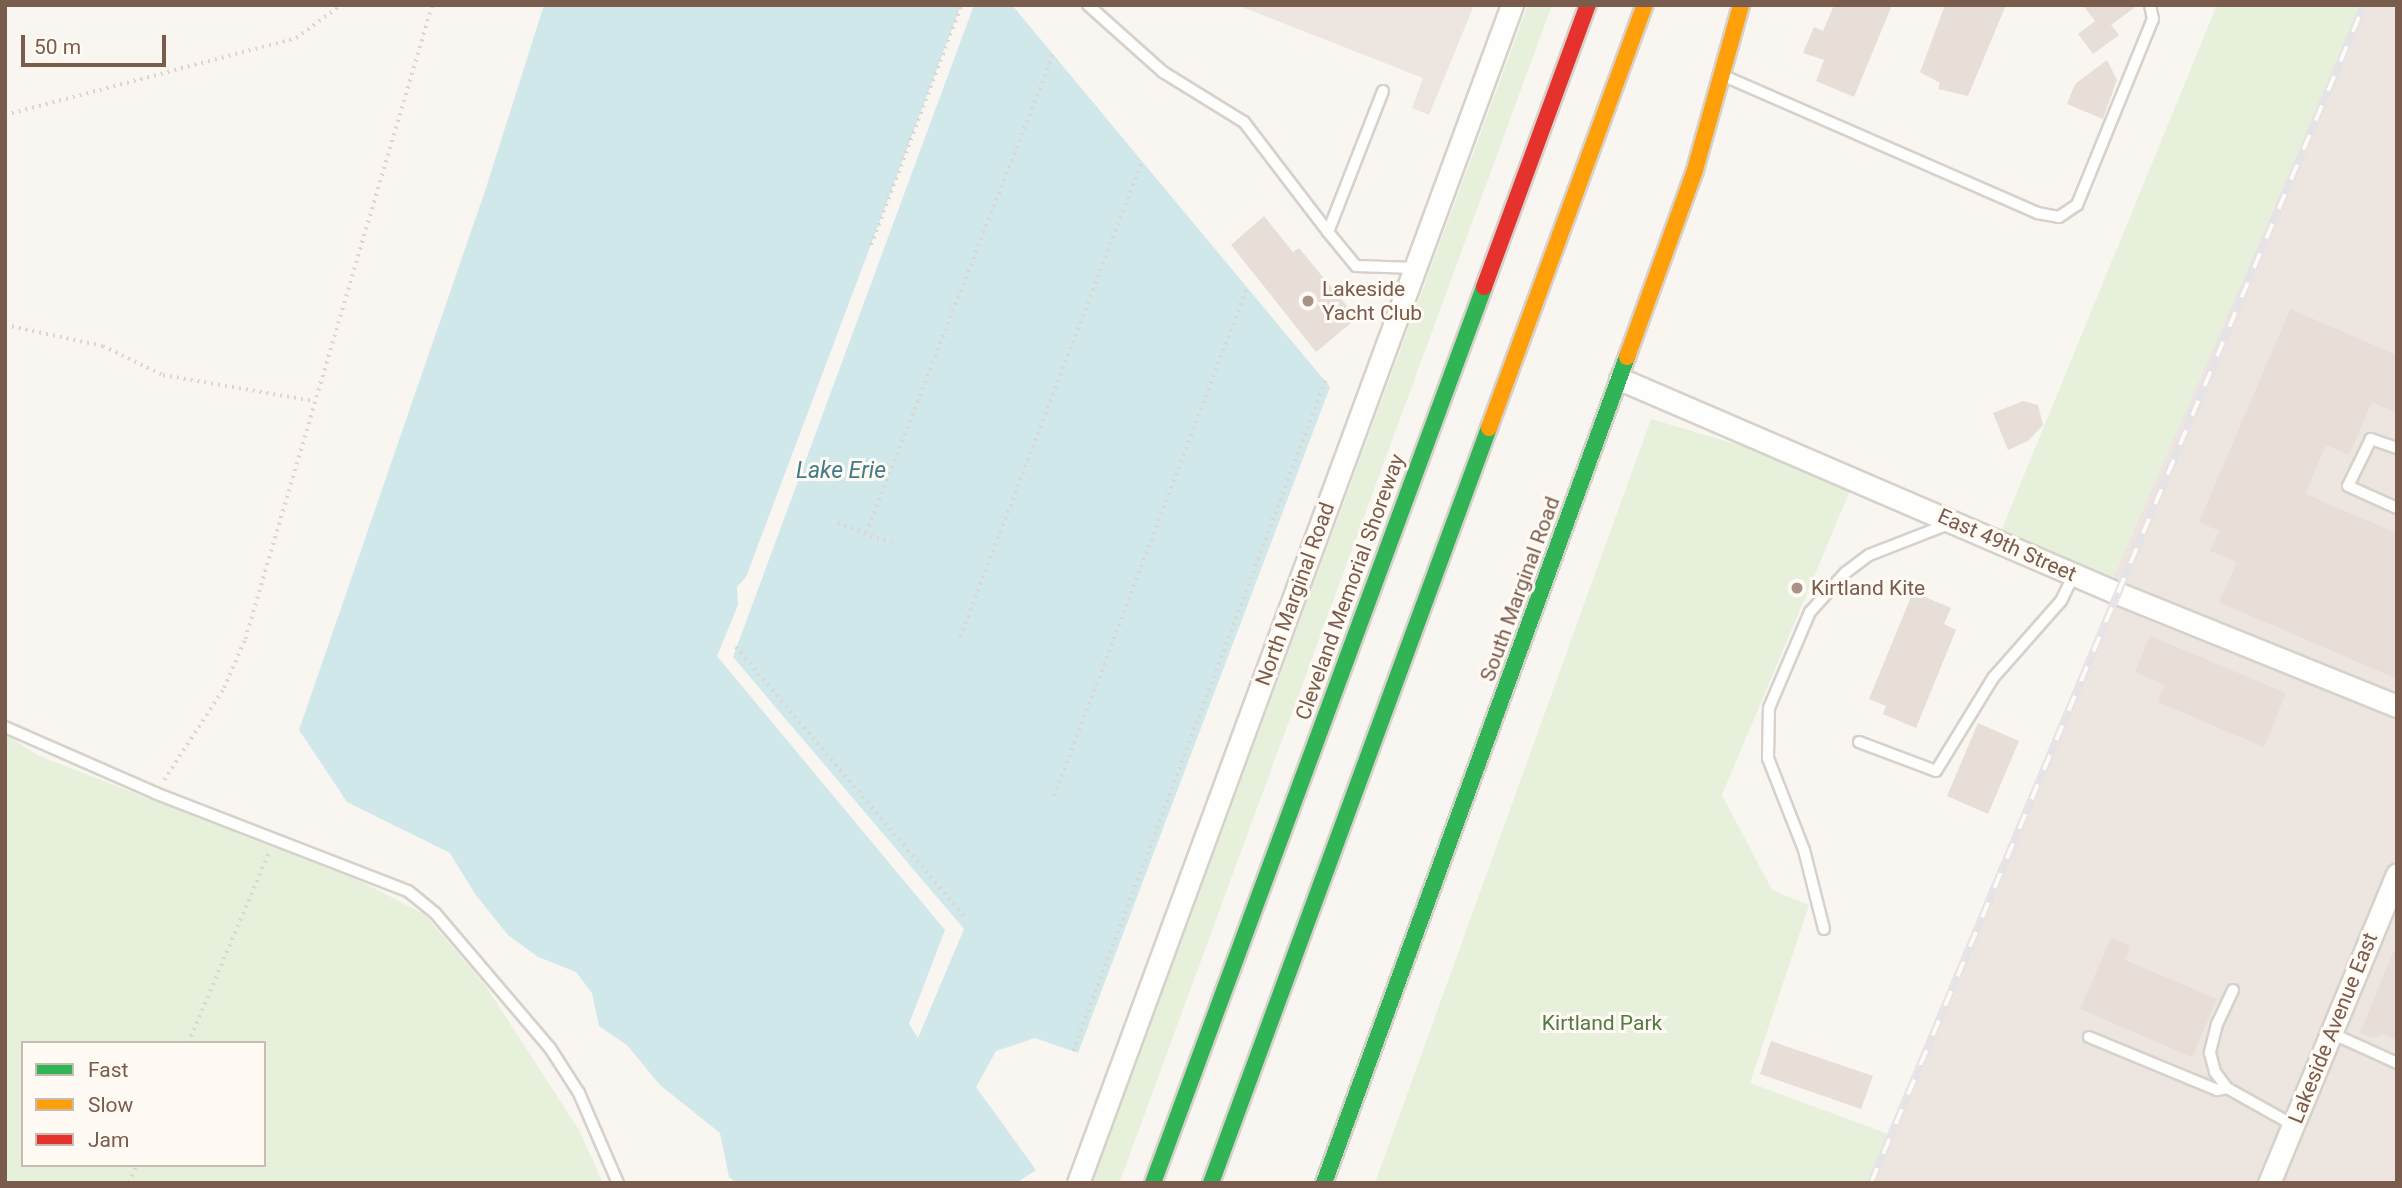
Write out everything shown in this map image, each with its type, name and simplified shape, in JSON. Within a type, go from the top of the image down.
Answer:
[{"type":"main road","name":"Cleveland Memorial Shoreway","points":[[1153,1183],[1588,5]]},
{"type":"main road","points":[[1211,1183],[1645,5]]},
{"type":"main road","name":"South Marginal Road","points":[[1324,1183],[1695,170],[1741,5]]},
{"type":"street","name":"North Marginal Road","points":[[1078,1183],[1512,5]]},
{"type":"street","name":"East 49th Street","points":[[1620,379],[2074,574],[2397,706]]},
{"type":"street","name":"Lakeside Avenue East","points":[[2269,1183],[2397,874]]},
{"type":"lane","points":[[1088,5],[1163,72],[1244,122],[1356,266],[1416,268]]},
{"type":"lane","points":[[1721,75],[2038,213],[2059,217],[2077,205],[2153,19],[2150,5]]},
{"type":"lane","points":[[1328,232],[1383,91]]},
{"type":"lane","points":[[2397,448],[2371,439],[2348,486],[2397,508]]},
{"type":"lane","points":[[1824,929],[1804,850],[1768,758],[1769,708],[1810,612],[1845,573],[1869,555],[1954,522]]},
{"type":"lane","points":[[1859,742],[1936,771],[1993,678],[2061,601],[2074,574]]},
{"type":"lane","points":[[5,727],[155,793],[408,891],[435,913],[550,1048],[579,1093],[618,1183]]},
{"type":"lane","points":[[2234,990],[2217,1024],[2210,1053],[2215,1072],[2227,1088],[2293,1125]]},
{"type":"lane","points":[[2331,1033],[2397,1063]]},
{"type":"lane","points":[[2089,1037],[2217,1090],[2227,1088]]},
{"type":"path","points":[[5,115],[296,38],[341,5]]},
{"type":"path","points":[[155,793],[224,688],[245,639],[432,5]]},
{"type":"path","points":[[871,245],[961,5]]},
{"type":"path","points":[[866,533],[1053,54]]},
{"type":"path","points":[[960,637],[1142,161]]},
{"type":"path","points":[[1054,796],[1247,287]]},
{"type":"path","points":[[5,325],[103,346],[163,375],[315,401]]},
{"type":"path","points":[[1073,1051],[1325,381]]},
{"type":"path","points":[[838,523],[891,543]]},
{"type":"path","points":[[736,647],[967,919]]},
{"type":"path","points":[[189,1041],[276,838]]},
{"type":"shaded area","points":[[1237,5],[1474,5],[1429,115],[1412,108],[1423,78]]},
{"type":"shaded area","points":[[2362,5],[2397,5],[2397,1183],[1871,1183],[2117,593],[2108,589]]},
{"type":"green space","points":[[1528,5],[1552,5],[1127,1162],[1119,1183],[1092,1183]]},
{"type":"green space","points":[[2217,5],[2362,5],[2108,589],[1997,541]]},
{"type":"green space","name":"Kirtland Park","points":[[1651,419],[1855,479],[1722,795],[1772,890],[1809,905],[1750,1083],[1891,1135],[1871,1183],[1375,1183]]},
{"type":"green space","points":[[5,734],[37,755],[360,881],[424,914],[485,985],[579,1130],[603,1183],[5,1183]]},
{"type":"water","name":"Lake Erie","points":[[544,5],[1012,5],[1330,387],[1078,1053],[1035,1038],[996,1051],[976,1087],[1036,1170],[1016,1183],[736,1183],[729,1177],[720,1133],[660,1085],[627,1045],[599,1026],[592,993],[576,972],[538,957],[508,935],[475,894],[450,853],[347,802],[299,730],[485,191]]},
{"type":"pier","points":[[961,5],[974,5],[733,657],[964,929],[918,1038],[909,1024],[945,930],[717,656],[738,605],[737,587],[746,577]]},
{"type":"building","points":[[1834,5],[1892,5],[1854,97],[1816,81],[1824,60],[1803,53],[1814,27],[1823,31]]},
{"type":"building","points":[[1945,5],[2006,5],[1968,96],[1938,89],[1940,83],[1920,72]]},
{"type":"building","points":[[2083,5],[2138,5],[2111,25],[2119,35],[2093,54],[2078,34],[2095,21]]},
{"type":"building","points":[[2107,60],[2117,80],[2103,119],[2067,104],[2075,84]]},
{"type":"building","name":"Lakeside Yacht Club","points":[[1264,216],[1293,252],[1299,248],[1357,318],[1316,352],[1231,245]]},
{"type":"building","points":[[2290,309],[2397,355],[2397,413],[2372,402],[2349,455],[2326,445],[2305,494],[2397,533],[2397,679],[2219,602],[2237,562],[2210,551],[2219,531],[2199,522]]},
{"type":"building","points":[[2023,401],[2038,405],[2043,425],[2028,441],[2008,450],[1993,413]]},
{"type":"building","points":[[1913,592],[1951,608],[1944,624],[1956,630],[1916,728],[1883,714],[1886,706],[1869,699]]},
{"type":"building","points":[[2150,636],[2286,693],[2264,747],[2158,702],[2165,685],[2135,672]]},
{"type":"building","points":[[1978,723],[2019,741],[1988,814],[1947,796]]},
{"type":"building","points":[[2111,938],[2130,946],[2125,960],[2217,999],[2192,1057],[2080,1009]]},
{"type":"building","points":[[2397,943],[2397,1040],[2384,1034],[2373,1038],[2360,1033]]},
{"type":"building","points":[[1771,1041],[1873,1076],[1861,1109],[1760,1074]]},
{"type":"railway","points":[[1871,1183],[2364,5]]},
{"type":"traffic: fast","points":[[1153,1183],[1484,287]]},
{"type":"traffic: fast","points":[[1324,1183],[1627,357]]},
{"type":"traffic: fast","points":[[1211,1183],[1489,428]]},
{"type":"traffic: slow","points":[[1489,428],[1645,5]]},
{"type":"traffic: slow","points":[[1627,357],[1695,170],[1741,5]]},
{"type":"traffic: jam","points":[[1484,287],[1588,5]]},
{"type":"place","name":"Lakeside Yacht Club","points":[[1308,301]]},
{"type":"place","name":"Kirtland Kite","points":[[1797,588]]}]
